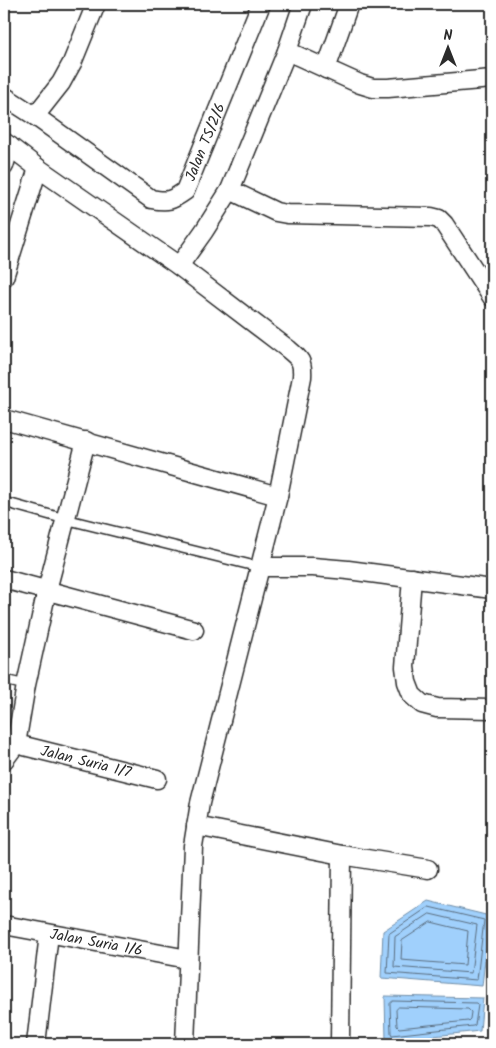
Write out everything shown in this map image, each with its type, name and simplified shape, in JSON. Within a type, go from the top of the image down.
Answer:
[{"type":"street","points":[[35,116],[61,83],[72,63],[96,4]]},
{"type":"street","name":"Jalan TS/2/6","points":[[4,96],[151,199],[164,201],[174,199],[185,191],[261,4]]},
{"type":"street","points":[[179,266],[230,190],[287,51],[303,4]]},
{"type":"street","points":[[326,69],[349,4]]},
{"type":"street","points":[[287,51],[373,88],[492,79]]},
{"type":"street","points":[[4,166],[7,144],[38,168],[179,266],[288,349],[300,359],[303,367],[278,496],[202,794],[196,826],[193,846],[185,1044]]},
{"type":"street","points":[[4,277],[38,168]]},
{"type":"street","points":[[230,190],[276,212],[287,214],[430,217],[439,219],[492,297]]},
{"type":"street","points":[[4,419],[278,496]]},
{"type":"street","points":[[4,760],[16,744],[26,685],[47,590],[86,442]]},
{"type":"street","points":[[260,567],[313,566],[492,589]]},
{"type":"street","points":[[412,578],[405,667],[406,682],[412,695],[422,704],[437,708],[492,709]]},
{"type":"street","points":[[4,579],[194,630]]},
{"type":"street","name":"Jalan Suria 1/7","points":[[16,744],[157,779]]},
{"type":"street","points":[[196,826],[342,855],[428,869]]},
{"type":"street","points":[[340,1044],[342,855]]},
{"type":"street","name":"Jalan Suria 1/6","points":[[4,926],[188,959]]},
{"type":"street","points":[[36,1044],[49,934]]},
{"type":"lane","points":[[4,502],[260,567]]},
{"type":"lane","points":[[4,680],[26,685]]},
{"type":"water","points":[[428,901],[490,916],[482,986],[381,978],[383,931]]},
{"type":"water","points":[[385,996],[483,998],[480,1031],[386,1041]]}]
